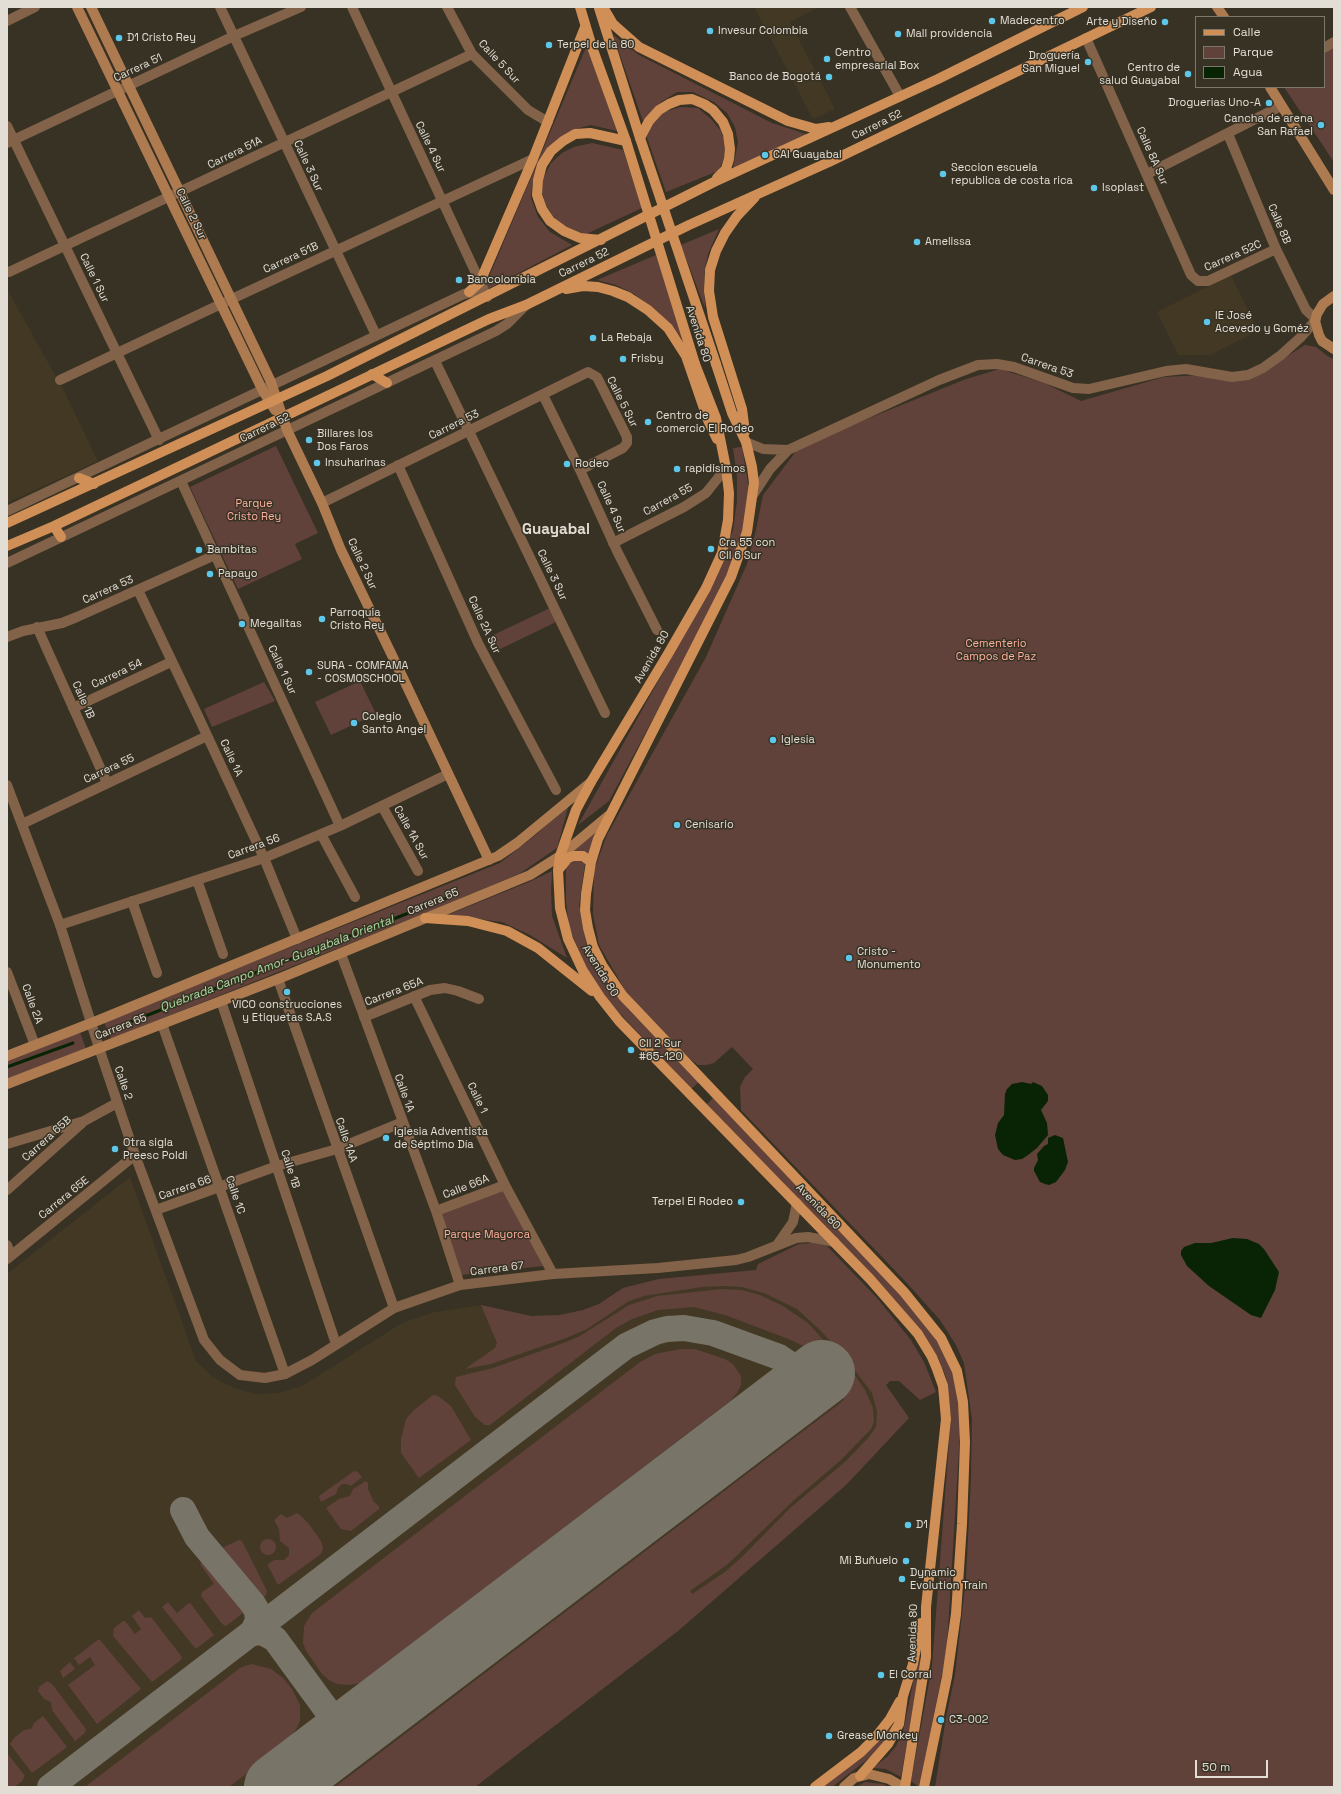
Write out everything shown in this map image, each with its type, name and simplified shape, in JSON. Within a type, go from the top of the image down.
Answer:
[{"type":"main road","name":"Calle 2 Sur","points":[[77,7],[263,391],[274,401]]},
{"type":"main road","name":"Calle 2 Sur","points":[[91,7],[273,386],[274,401],[322,503],[341,550],[489,860]]},
{"type":"main road","name":"Avenida 80","points":[[580,7],[585,27],[626,141],[695,364],[716,418],[724,454],[729,493],[728,520],[722,552],[706,588],[591,782],[576,810],[560,856],[558,870],[560,908],[568,939],[583,971],[600,997],[619,1021],[835,1242],[903,1316],[918,1334],[932,1357],[943,1386],[946,1420],[926,1607],[926,1657],[904,1787]]},
{"type":"main road","name":"Avenida 80","points":[[599,7],[640,138],[732,413],[746,442],[754,483],[747,532],[731,576],[608,816],[598,839],[591,862],[586,894],[585,910],[588,928],[593,947],[613,982],[632,1007],[698,1074],[904,1292],[941,1338],[957,1371],[963,1402],[965,1442],[962,1524],[956,1614],[947,1677],[924,1787]]},
{"type":"main road","points":[[603,7],[613,24],[639,47],[788,121],[816,129],[838,126]]},
{"type":"main road","name":"Carrera 52","points":[[7,523],[274,401],[487,297],[714,182],[838,126],[1083,7]]},
{"type":"main road","name":"Carrera 52","points":[[7,546],[54,526],[489,319],[526,305],[769,187],[829,162],[1151,7]]},
{"type":"main road","points":[[1217,7],[1223,16]]},
{"type":"main road","points":[[469,292],[480,282],[533,159],[585,27]]},
{"type":"main road","points":[[1271,88],[1334,190]]},
{"type":"main road","points":[[640,138],[649,121],[659,110],[669,104],[679,100],[692,99],[704,104],[713,110],[723,122],[728,134],[729,159],[726,168],[714,182]]},
{"type":"main road","points":[[601,240],[580,238],[564,232],[550,221],[542,209],[537,195],[538,180],[542,165],[552,151],[563,141],[575,134],[590,133],[626,141]]},
{"type":"main road","points":[[746,442],[742,409],[712,317],[709,291],[710,270],[716,251],[725,233],[751,201],[769,187]]},
{"type":"main road","points":[[555,291],[583,286],[598,287],[613,291],[628,297],[648,310],[668,328],[686,356],[708,420],[724,454]]},
{"type":"main road","points":[[1334,296],[1322,304],[1316,320],[1319,335],[1327,345],[1334,349]]},
{"type":"main road","points":[[372,374],[387,383]]},
{"type":"main road","points":[[79,478],[94,484]]},
{"type":"main road","points":[[54,526],[61,537]]},
{"type":"main road","name":"Carrera 65","points":[[7,1056],[92,1023],[489,860],[517,843],[591,782]]},
{"type":"main road","name":"Carrera 65","points":[[7,1084],[341,954],[530,875],[560,856],[608,816]]},
{"type":"main road","points":[[558,870],[562,863],[572,856],[583,856],[591,862]]},
{"type":"main road","points":[[425,918],[468,921],[507,931],[538,948],[600,997]]},
{"type":"main road","points":[[860,1776],[882,1752],[895,1734],[899,1724],[903,1696],[913,1664],[926,1607]]},
{"type":"main road","points":[[815,1787],[861,1752],[875,1738],[890,1719],[903,1696]]},
{"type":"main road","points":[[844,1787],[850,1781],[860,1776],[869,1774],[878,1775],[904,1787]]},
{"type":"street","points":[[7,21],[35,7]]},
{"type":"street","name":"Calle 3 Sur","points":[[220,7],[376,335]]},
{"type":"street","name":"Carrera 51","points":[[10,141],[234,36],[301,7]]},
{"type":"street","name":"Calle 4 Sur","points":[[352,7],[390,92],[487,297]]},
{"type":"street","name":"Calle 5 Sur","points":[[447,7],[472,54],[528,110],[548,122]]},
{"type":"street","points":[[850,7],[900,96]]},
{"type":"street","name":"Calle 8A Sur","points":[[1086,38],[1191,275],[1198,281]]},
{"type":"street","points":[[1325,47],[1334,42]]},
{"type":"street","name":"Carrera 51A","points":[[9,272],[472,54]]},
{"type":"street","points":[[1147,174],[1282,106]]},
{"type":"street","name":"Calle 1 Sur","points":[[7,126],[10,141],[65,246],[159,440]]},
{"type":"street","name":"Calle 8B","points":[[1228,134],[1276,249],[1306,310],[1316,320]]},
{"type":"street","name":"Carrera 51B","points":[[60,380],[533,159]]},
{"type":"street","name":"Carrera 52C","points":[[1198,281],[1208,281],[1276,249]]},
{"type":"street","points":[[7,511],[263,391],[376,335],[469,292],[479,293],[487,297]]},
{"type":"street","name":"Carrera 52","points":[[7,563],[496,331],[507,324],[526,305]]},
{"type":"street","name":"Carrera 53","points":[[753,495],[770,469],[788,450],[939,380],[978,365],[997,364],[1014,368],[1073,388],[1089,389],[1172,370],[1186,369],[1232,377],[1248,375],[1264,368],[1301,337],[1316,320]]},
{"type":"street","points":[[1301,337],[1319,335]]},
{"type":"street","name":"Calle 3 Sur","points":[[435,361],[605,713]]},
{"type":"street","name":"Carrera 53","points":[[322,503],[588,372],[597,377]]},
{"type":"street","name":"Calle 5 Sur","points":[[580,470],[623,448],[627,443],[627,437],[597,377]]},
{"type":"street","name":"Calle 4 Sur","points":[[543,395],[580,470],[613,543],[657,630]]},
{"type":"street","name":"Carrera 53","points":[[746,442],[763,449],[788,450]]},
{"type":"street","name":"Calle 2A Sur","points":[[398,466],[478,643],[556,790]]},
{"type":"street","name":"Carrera 55","points":[[613,543],[684,507],[706,493],[726,468]]},
{"type":"street","name":"Calle 1 Sur","points":[[181,481],[340,826]]},
{"type":"street","name":"Carrera 53","points":[[7,637],[37,627],[62,623],[215,555]]},
{"type":"street","name":"Calle 1A","points":[[138,590],[264,858],[298,939]]},
{"type":"street","name":"Calle 1B","points":[[37,627],[107,783]]},
{"type":"street","name":"Carrera 54","points":[[73,708],[171,662]]},
{"type":"street","name":"Carrera 55","points":[[22,824],[207,736]]},
{"type":"street","name":"Carrera 56","points":[[60,925],[264,858],[340,826],[448,774]]},
{"type":"street","name":"Calle 2","points":[[7,785],[10,803],[22,824],[60,925],[117,1103],[204,1340],[220,1360],[240,1375]]},
{"type":"street","name":"Calle 1A Sur","points":[[382,806],[418,871]]},
{"type":"street","points":[[320,834],[355,897]]},
{"type":"street","points":[[197,880],[223,954]]},
{"type":"street","points":[[132,901],[156,973]]},
{"type":"street","name":"Calle 1A","points":[[341,954],[436,1211],[460,1286]]},
{"type":"street","name":"Calle 2A","points":[[7,972],[34,1045]]},
{"type":"street","name":"Calle 1AA","points":[[278,979],[394,1308]]},
{"type":"street","name":"Carrera 65A","points":[[364,1017],[430,990],[445,988],[479,999]]},
{"type":"street","name":"Calle 1","points":[[414,996],[505,1185],[554,1274]]},
{"type":"street","name":"Calle 1B","points":[[222,1001],[336,1344]]},
{"type":"street","name":"Calle 1C","points":[[162,1024],[285,1374]]},
{"type":"street","name":"Carrera 65B","points":[[7,1144],[84,1121],[117,1103]]},
{"type":"street","name":"Carrera 65B","points":[[7,1190],[84,1121]]},
{"type":"street","name":"Carrera 66","points":[[156,1210],[277,1166],[337,1149],[403,1122]]},
{"type":"street","name":"Carrera 65E","points":[[9,1257],[136,1155]]},
{"type":"street","name":"Calle 66A","points":[[436,1211],[505,1185]]},
{"type":"street","points":[[776,1247],[793,1222],[797,1203]]},
{"type":"street","name":"Carrera 67","points":[[240,1375],[265,1378],[285,1374],[308,1363],[394,1308],[460,1286],[554,1274],[658,1268],[736,1260],[776,1247],[796,1238],[808,1237],[835,1242]]},
{"type":"street","points":[[7,1245],[9,1257]]},
{"type":"shaded area","points":[[754,7],[819,7],[790,22],[835,109],[813,119]]},
{"type":"shaded area","name":"IE José Acevedo y Goméz","points":[[1231,275],[1258,331],[1210,355],[1178,355],[1157,312]]},
{"type":"shaded area","points":[[7,289],[64,391],[98,461],[7,503]]},
{"type":"shaded area","points":[[130,1177],[196,1361],[213,1377],[232,1387],[255,1394],[279,1393],[302,1386],[402,1323],[435,1312],[481,1305],[531,1316],[560,1315],[583,1310],[599,1304],[623,1288],[659,1279],[693,1277],[775,1277],[909,1418],[846,1485],[678,1631],[475,1787],[7,1787],[7,1274]]},
{"type":"green space","points":[[613,35],[639,55],[772,123],[812,136],[733,168],[738,142],[735,127],[727,113],[714,102],[693,92],[677,92],[661,102],[643,121]]},
{"type":"green space","points":[[587,45],[617,131],[591,125],[576,129],[558,139],[544,154],[532,184],[531,198],[538,217],[550,232],[572,245],[488,289],[486,284]]},
{"type":"green space","name":"Cancha de arena San Rafael","points":[[1334,47],[1334,162],[1285,88],[1325,88],[1325,53]]},
{"type":"green space","points":[[681,107],[698,108],[711,119],[721,131],[726,145],[724,159],[718,171],[666,192],[646,135],[652,122],[664,112]]},
{"type":"green space","points":[[592,143],[623,150],[642,208],[584,235],[556,221],[546,205],[542,192],[543,179],[551,163],[562,153],[574,147]]},
{"type":"green space","points":[[719,229],[708,254],[704,274],[705,308],[681,245]]},
{"type":"green space","points":[[656,255],[684,341],[657,312],[634,294],[616,285],[597,280]]},
{"type":"green space","name":"Cementerio Campos de Paz","points":[[1305,345],[1316,347],[1334,359],[1334,1787],[935,1787],[946,1718],[955,1675],[966,1579],[971,1478],[972,1419],[964,1363],[956,1345],[940,1320],[906,1282],[741,1110],[740,1087],[745,1077],[753,1069],[732,1047],[714,1063],[698,1065],[689,1058],[628,995],[599,945],[593,914],[594,870],[607,835],[706,657],[747,564],[763,495],[797,450],[815,440],[966,379],[1000,369],[1044,383],[1081,401],[1164,377],[1262,372]]},
{"type":"green space","name":"Parque Cristo Rey","points":[[276,446],[318,533],[295,544],[302,559],[238,589],[190,487]]},
{"type":"green space","points":[[742,447],[749,489],[744,526],[728,573],[692,646],[609,801],[578,825],[709,590],[733,530],[737,501],[737,477],[733,448]]},
{"type":"green space","points":[[550,608],[556,622],[494,652],[487,638]]},
{"type":"green space","points":[[360,681],[376,714],[331,735],[315,702]]},
{"type":"green space","points":[[264,682],[275,701],[212,727],[204,709]]},
{"type":"green space","points":[[569,804],[557,848],[519,874],[111,1039],[104,1022],[500,863],[538,833]]},
{"type":"green space","points":[[597,832],[589,854],[583,852],[570,853]]},
{"type":"green space","points":[[576,860],[582,860],[585,863],[579,905],[587,948],[598,970],[628,1009],[699,1082],[691,1089],[611,1004],[590,976],[569,927],[566,901],[566,866]]},
{"type":"green space","points":[[552,871],[552,916],[567,958],[530,935],[502,922],[447,915],[529,882]]},
{"type":"green space","points":[[80,1032],[86,1049],[7,1079],[7,1059]]},
{"type":"green space","points":[[713,1098],[882,1273],[932,1333],[954,1375],[961,1417],[947,1645],[919,1787],[911,1781],[932,1666],[951,1417],[946,1377],[938,1357],[925,1336],[898,1304],[707,1104]]},
{"type":"green space","name":"Parque Mayorca","points":[[504,1190],[543,1266],[461,1275],[439,1214]]},
{"type":"green space","points":[[813,1243],[827,1246],[877,1298],[911,1340],[924,1362],[936,1392],[920,1400],[899,1381],[890,1381],[886,1385],[909,1418],[846,1485],[678,1631],[475,1787],[335,1787],[844,1400],[825,1365],[807,1348],[791,1340],[725,1315],[694,1307],[658,1310],[632,1319],[616,1328],[490,1425],[485,1425],[475,1417],[455,1385],[456,1377],[493,1368],[566,1342],[580,1336],[629,1305],[657,1296],[722,1289],[742,1290],[760,1295],[783,1306],[808,1323],[852,1371],[865,1390],[873,1408],[874,1422],[871,1429],[841,1460],[794,1500],[728,1564],[690,1591],[692,1594],[725,1572],[744,1555],[789,1509],[846,1461],[868,1438],[876,1427],[877,1411],[872,1393],[846,1359],[820,1330],[797,1309],[764,1293],[742,1287],[722,1286],[702,1287],[644,1296],[629,1301],[587,1329],[566,1338],[491,1364],[465,1369],[495,1348],[497,1343],[481,1305],[531,1316],[560,1315],[583,1310],[599,1304],[623,1288],[659,1279],[756,1270],[758,1264],[799,1244]]},
{"type":"green space","points":[[681,1349],[695,1349],[725,1359],[733,1364],[741,1376],[741,1385],[737,1393],[730,1401],[360,1683],[349,1685],[337,1684],[322,1674],[306,1651],[303,1643],[304,1626],[312,1613],[640,1362],[655,1354]]},
{"type":"green space","points":[[433,1395],[438,1396],[451,1406],[471,1440],[419,1478],[401,1453],[401,1439],[406,1419],[414,1410]]},
{"type":"green space","points":[[354,1471],[358,1472],[362,1477],[351,1486],[342,1484],[338,1488],[336,1494],[321,1502],[319,1496]]},
{"type":"green space","points":[[366,1481],[374,1502],[379,1506],[379,1509],[351,1531],[341,1529],[326,1508],[339,1499],[350,1496],[353,1489]]},
{"type":"green space","points":[[297,1513],[301,1516],[309,1524],[321,1541],[323,1549],[321,1554],[278,1585],[268,1566],[269,1563],[275,1560],[284,1560],[289,1555],[289,1548],[280,1541],[279,1529],[274,1520],[281,1514],[287,1518]]},
{"type":"green space","points":[[265,1539],[271,1539],[276,1544],[274,1553],[271,1555],[265,1555],[260,1550],[260,1544]]},
{"type":"green space","points":[[239,1540],[242,1541],[267,1591],[266,1595],[262,1599],[255,1596],[217,1553],[220,1549]]},
{"type":"green space","points":[[205,1559],[248,1606],[247,1610],[226,1626],[222,1624],[201,1596],[202,1592],[214,1584],[200,1564]]},
{"type":"green space","points":[[168,1602],[177,1613],[189,1603],[191,1604],[214,1635],[195,1648],[162,1607]]},
{"type":"green space","points":[[139,1610],[145,1618],[151,1617],[182,1657],[181,1660],[152,1682],[113,1636],[114,1628],[123,1621],[125,1621],[135,1634],[141,1629],[132,1616]]},
{"type":"green space","points":[[99,1639],[141,1689],[97,1724],[68,1685],[95,1665],[90,1657],[79,1665],[74,1658]]},
{"type":"green space","points":[[923,1650],[901,1777],[886,1769],[873,1768],[888,1756],[896,1746],[903,1732],[914,1678]]},
{"type":"green space","points":[[70,1662],[75,1669],[63,1678],[60,1671]]},
{"type":"green space","points":[[251,1664],[271,1669],[283,1678],[292,1689],[300,1705],[300,1721],[297,1728],[284,1745],[229,1787],[85,1787],[240,1668]]},
{"type":"green space","points":[[47,1681],[52,1684],[86,1729],[85,1733],[75,1741],[52,1710],[51,1702],[44,1699],[38,1691],[39,1687]]},
{"type":"green space","points":[[43,1716],[67,1747],[32,1773],[10,1744],[14,1738],[24,1730],[31,1729],[34,1723]]},
{"type":"green space","points":[[895,1722],[891,1733],[873,1755],[832,1787],[823,1787],[873,1747]]},
{"type":"green space","points":[[7,1753],[25,1776],[22,1781],[14,1787],[7,1787]]},
{"type":"green space","points":[[865,1782],[883,1784],[888,1787],[856,1787]]},
{"type":"water","points":[[1022,1082],[1031,1084],[1033,1082],[1042,1086],[1048,1095],[1048,1101],[1041,1110],[1047,1123],[1048,1135],[1037,1148],[1028,1155],[1022,1159],[1015,1160],[1003,1155],[998,1149],[995,1135],[998,1123],[1004,1115],[1005,1094],[1007,1089],[1012,1084]]},
{"type":"water","points":[[1055,1135],[1063,1138],[1068,1162],[1065,1170],[1056,1182],[1049,1185],[1040,1182],[1034,1168],[1038,1160],[1037,1154],[1044,1146],[1048,1144],[1048,1138]]},
{"type":"water","points":[[1233,1238],[1247,1239],[1259,1244],[1279,1272],[1275,1290],[1261,1318],[1251,1315],[1209,1286],[1187,1266],[1181,1255],[1181,1251],[1184,1247],[1195,1243],[1211,1243]]},
{"type":"waterway","name":"Quebrada Campo Amor- Guayabala Oriental","points":[[107,1031],[447,898]]},
{"type":"waterway","name":"Quebrada Campo Amor- Guayabala Oriental","points":[[7,1067],[73,1043]]},
{"type":"taxiway","points":[[50,1787],[626,1346],[655,1332],[667,1329],[684,1328],[713,1333],[779,1357],[788,1363],[794,1370],[797,1379],[796,1387],[791,1397]]},
{"type":"taxiway","points":[[183,1510],[197,1537],[253,1604],[257,1611],[258,1621],[252,1633]]},
{"type":"taxiway","points":[[252,1633],[262,1632],[275,1639],[332,1717],[337,1731],[336,1742],[332,1745]]},
{"type":"taxiway","points":[[332,1717],[344,1726],[355,1726],[362,1723]]},
{"type":"runway","points":[[277,1787],[822,1373]]},
{"type":"place","name":"Madecentro","points":[[992,21]]},
{"type":"place","name":"Arte y Diseño","points":[[1165,22]]},
{"type":"place","name":"Invesur Colombia","points":[[710,31]]},
{"type":"place","name":"Mall providencia","points":[[898,34]]},
{"type":"place","name":"D1 Cristo Rey","points":[[119,38]]},
{"type":"place","name":"Terpel de la 80","points":[[549,45]]},
{"type":"place","name":"Centro empresarial Box","points":[[827,59]]},
{"type":"place","name":"Droguería San Miguel","points":[[1088,62]]},
{"type":"place","name":"Centro de salud Guayabal","points":[[1188,74]]},
{"type":"place","name":"Banco de Bogotá","points":[[829,77]]},
{"type":"place","name":"Droguerias Uno-A","points":[[1269,103]]},
{"type":"place","name":"Cancha de arena San Rafael","points":[[1321,125]]},
{"type":"place","name":"CAI Guayabal","points":[[765,155]]},
{"type":"place","name":"Seccion escuela republica de costa rica","points":[[943,174]]},
{"type":"place","name":"Isoplast","points":[[1094,188]]},
{"type":"place","name":"Amelissa","points":[[917,242]]},
{"type":"place","name":"Bancolombia","points":[[459,280]]},
{"type":"place","name":"IE José Acevedo y Goméz","points":[[1207,322]]},
{"type":"place","name":"La Rebaja","points":[[593,338]]},
{"type":"place","name":"Frisby","points":[[623,359]]},
{"type":"place","name":"Centro de comercio El Rodeo","points":[[648,422]]},
{"type":"place","name":"Billares los Dos Faros","points":[[309,440]]},
{"type":"place","name":"Insuharinas","points":[[317,463]]},
{"type":"place","name":"Rodeo","points":[[567,464]]},
{"type":"place","name":"rapidisimos","points":[[677,469]]},
{"type":"place","name":"Cra 55 con Cll 6 Sur","points":[[711,549]]},
{"type":"place","name":"Bambitas","points":[[199,550]]},
{"type":"place","name":"Papayo","points":[[210,574]]},
{"type":"place","name":"Parroquia Cristo Rey","points":[[322,619]]},
{"type":"place","name":"Megalitas","points":[[242,624]]},
{"type":"place","name":"SURA - COMFAMA - COSMOSCHOOL","points":[[309,672]]},
{"type":"place","name":"Colegio Santo Angel","points":[[354,723]]},
{"type":"place","name":"Iglesia","points":[[773,740]]},
{"type":"place","name":"Cenisario","points":[[677,825]]},
{"type":"place","name":"Cristo - Monumento","points":[[849,958]]},
{"type":"place","name":"VICO construcciones y Etiquetas S.A.S","points":[[287,992]]},
{"type":"place","name":"Cll 2 Sur #65-120","points":[[631,1050]]},
{"type":"place","name":"Iglesia Adventista de Séptimo Día","points":[[386,1138]]},
{"type":"place","name":"Otra sigla Preesc Poldi","points":[[115,1149]]},
{"type":"place","name":"Terpel El Rodeo","points":[[741,1202]]},
{"type":"place","name":"D1","points":[[908,1525]]},
{"type":"place","name":"Mi Buñuelo","points":[[906,1561]]},
{"type":"place","name":"Dynamic Evolution Train","points":[[902,1579]]},
{"type":"place","name":"El Corral","points":[[881,1675]]},
{"type":"place","name":"C3-002","points":[[941,1720]]},
{"type":"place","name":"Grease Monkey","points":[[829,1736]]},
{"type":"district","name":"Guayabal","points":[[556,530]]}]
